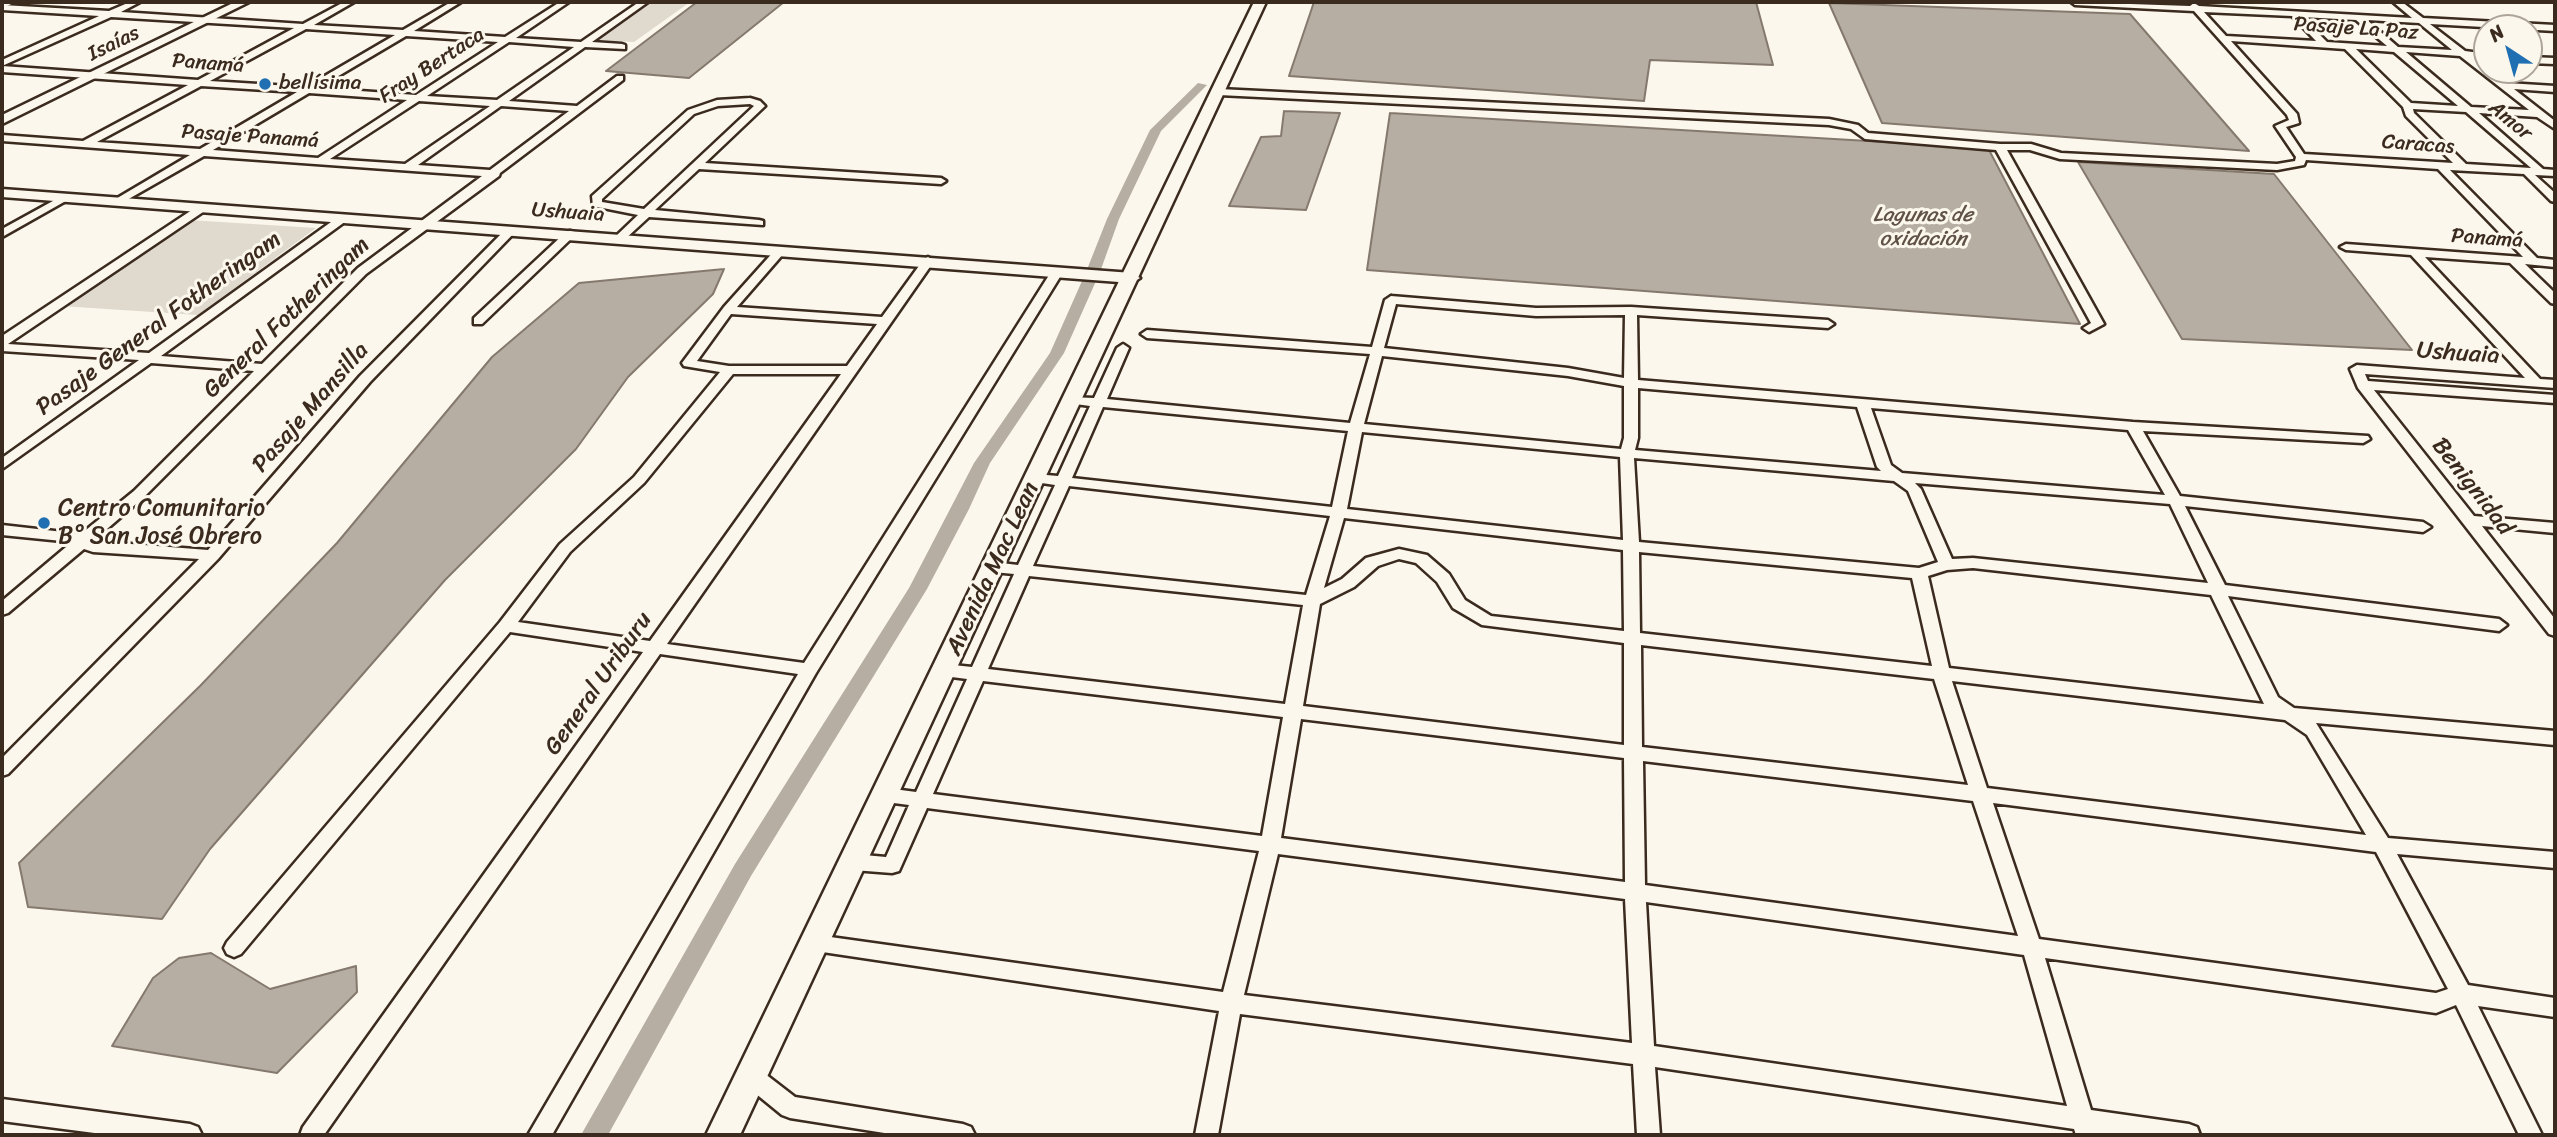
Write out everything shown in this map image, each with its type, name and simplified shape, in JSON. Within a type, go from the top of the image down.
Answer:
[{"type":"main road","name":"Avenida Mac Lean","points":[[724,1135],[817,944],[853,862],[1261,2]]},
{"type":"street","points":[[2,6],[10,2]]},
{"type":"street","points":[[2,63],[136,2]]},
{"type":"street","name":"Isaías","points":[[2,120],[243,2]]},
{"type":"street","points":[[85,144],[351,2]]},
{"type":"street","points":[[118,202],[457,2]]},
{"type":"street","name":"Fray Bertaca","points":[[320,161],[565,2]]},
{"type":"street","points":[[407,168],[644,2]]},
{"type":"street","points":[[2075,2],[2194,6],[2295,15],[2555,28]]},
{"type":"street","points":[[2397,2],[2555,126]]},
{"type":"street","points":[[2,6],[622,47]]},
{"type":"street","points":[[1219,92],[1829,122],[1854,127],[1865,136],[2031,147],[2060,156],[2284,167],[2300,163],[2301,157],[2280,126],[2295,121],[2292,114],[2194,6]]},
{"type":"street","points":[[2295,15],[2325,45]]},
{"type":"street","name":"Amor","points":[[2359,18],[2538,168],[2529,175],[2555,199]]},
{"type":"street","name":"Pasaje La Paz","points":[[2222,38],[2458,53],[2473,56]]},
{"type":"street","points":[[2348,46],[2408,106],[2409,114],[2464,168]]},
{"type":"street","name":"Panamá","points":[[2,69],[580,109]]},
{"type":"street","name":"General Fotheringam","points":[[2,609],[139,494],[362,271],[620,78]]},
{"type":"street","points":[[2504,86],[2555,89]]},
{"type":"street","points":[[620,238],[646,213],[760,106],[758,103],[717,103],[691,112],[596,198],[600,206],[646,213],[758,223]]},
{"type":"street","points":[[2408,106],[2540,114]]},
{"type":"street","name":"Pasaje Panamá","points":[[2,138],[495,174]]},
{"type":"street","points":[[2000,147],[2098,324],[2089,328]]},
{"type":"street","name":"Caracas","points":[[2301,157],[2555,173]]},
{"type":"street","points":[[696,166],[941,181]]},
{"type":"street","points":[[2441,166],[2534,262]]},
{"type":"street","name":"Ushuaia","points":[[2,193],[1132,278]]},
{"type":"street","points":[[2,234],[66,198]]},
{"type":"street","points":[[2,344],[202,208]]},
{"type":"street","name":"Pasaje General Fotheringam","points":[[2,465],[342,219]]},
{"type":"street","name":"Pasaje Mansilla","points":[[2,769],[10,753],[212,555],[365,379],[511,230]]},
{"type":"street","points":[[478,321],[570,234]]},
{"type":"street","name":"Panamá","points":[[2346,247],[2555,263]]},
{"type":"street","points":[[780,251],[728,310],[689,363],[729,370],[852,370]]},
{"type":"street","points":[[2416,254],[2536,383]]},
{"type":"street","points":[[2514,260],[2555,300]]},
{"type":"street","name":"General Uriburu","points":[[311,1135],[928,261]]},
{"type":"street","points":[[540,1135],[809,670],[1057,272]]},
{"type":"street","points":[[1206,1135],[1231,1003],[1270,845],[1312,601],[1339,511],[1356,427],[1391,300],[1536,312],[1631,311],[1828,324]]},
{"type":"street","points":[[728,310],[886,321]]},
{"type":"street","points":[[1631,311],[1632,438],[1627,453],[1634,892],[1648,1135]]},
{"type":"street","points":[[1147,334],[1376,351],[1568,372],[1631,383],[2133,426],[2364,439]]},
{"type":"street","points":[[2,344],[266,368]]},
{"type":"street","points":[[853,862],[892,865],[1123,348]]},
{"type":"street","name":"Ushuaia","points":[[2357,369],[2555,384]]},
{"type":"street","name":"Benignidad","points":[[2357,369],[2363,385],[2555,630]]},
{"type":"street","points":[[234,947],[506,626],[565,548],[639,480],[729,370]]},
{"type":"street","points":[[2363,385],[2555,399]]},
{"type":"street","points":[[1073,400],[1899,478],[2175,500],[2423,527]]},
{"type":"street","points":[[1863,403],[1884,467],[1914,489],[1947,565]]},
{"type":"street","points":[[2133,426],[2175,500],[2271,701],[2313,730],[2382,845],[2461,994],[2531,1135]]},
{"type":"street","points":[[1035,478],[1630,546],[1919,573],[1947,565],[1972,563],[2499,625]]},
{"type":"street","points":[[2468,520],[2555,528]]},
{"type":"street","points":[[2,530],[74,537],[93,547],[212,555]]},
{"type":"street","points":[[993,567],[1312,601],[1348,583],[1372,562],[1399,554],[1420,559],[1443,578],[1459,604],[1488,621],[2291,714],[2555,738]]},
{"type":"street","points":[[1919,573],[1941,675],[2032,948],[2085,1127]]},
{"type":"street","points":[[506,626],[809,670]]},
{"type":"street","points":[[944,670],[2382,845],[2555,860]]},
{"type":"street","points":[[886,795],[1634,892],[2436,1003],[2461,994],[2555,1007]]},
{"type":"street","points":[[817,944],[1231,1003],[1644,1055],[2085,1127],[2189,1135]]},
{"type":"street","points":[[752,1077],[790,1107],[963,1135]]},
{"type":"street","points":[[3,1111],[190,1135]]},
{"type":"shaded area","points":[[652,2],[690,2],[634,42],[597,40]]},
{"type":"shaded area","points":[[189,220],[316,228],[198,315],[61,306]]},
{"type":"water","points":[[697,2],[784,2],[689,78],[606,71]]},
{"type":"water","points":[[1314,2],[1756,2],[1773,65],[1650,60],[1644,101],[1289,76]]},
{"type":"water","points":[[1829,3],[2130,14],[2249,151],[1882,123]]},
{"type":"water","points":[[1284,111],[1340,113],[1306,210],[1229,206],[1261,137],[1281,136]]},
{"type":"water","name":"Lagunas de oxidación","points":[[1390,113],[1988,148],[2080,324],[1367,270]]},
{"type":"water","points":[[2078,162],[2274,174],[2412,350],[2182,339]]},
{"type":"water","points":[[724,269],[713,294],[628,377],[576,449],[445,580],[210,849],[162,919],[28,907],[19,863],[200,686],[337,543],[492,357],[579,283]]},
{"type":"water","points":[[211,953],[270,989],[356,966],[357,992],[277,1073],[112,1046],[153,978],[179,958]]},
{"type":"waterway","points":[[1093,272],[1113,219],[1156,130],[1202,85]]},
{"type":"waterway","points":[[594,1135],[743,870],[918,589],[961,509],[982,463],[1057,353],[1089,281]]},
{"type":"place","name":"bellísima","points":[[265,84]]},
{"type":"place","name":"Centro Comunitario B° San José Obrero","points":[[44,523]]}]
